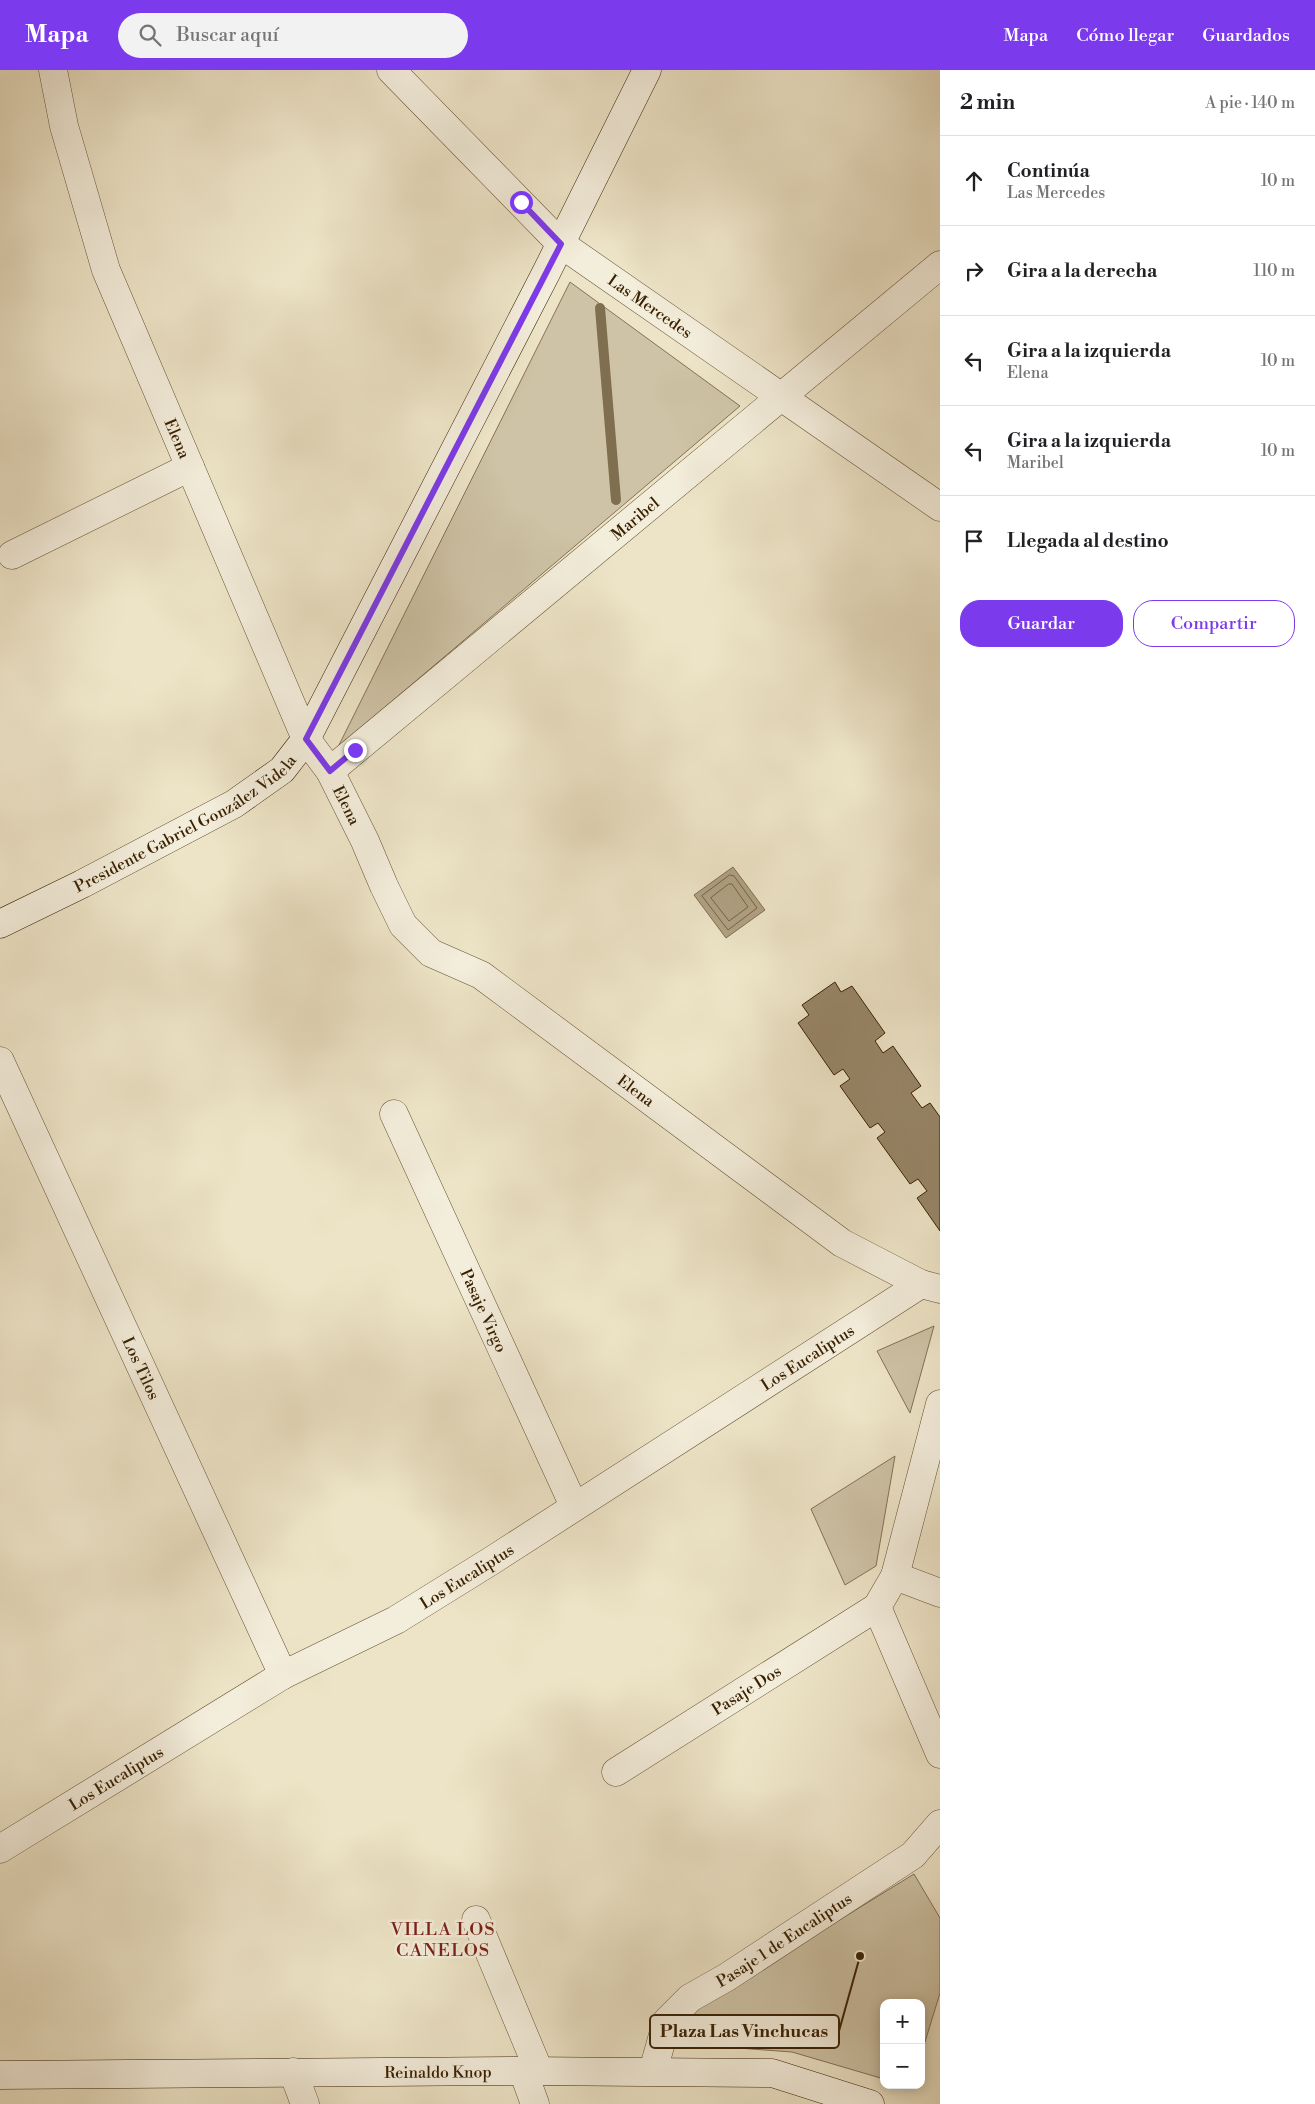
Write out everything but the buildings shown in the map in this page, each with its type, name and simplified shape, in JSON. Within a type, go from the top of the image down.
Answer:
[{"type":"street","name":"Elena","points":[[53,70],[64,126],[106,270],[306,739],[330,771],[365,841],[403,925],[431,953],[481,975],[842,1243],[930,1287]]},
{"type":"street","name":"Las Mercedes","points":[[391,70],[561,244],[940,507]]},
{"type":"street","name":"Presidente Gabriel González Videla","points":[[0,924],[82,884],[234,804],[282,770],[306,739],[561,244],[647,70]]},
{"type":"street","name":"Maribel","points":[[330,771],[940,265]]},
{"type":"street","points":[[12,555],[190,467]]},
{"type":"street","name":"Los Tilos","points":[[0,1061],[283,1675]]},
{"type":"street","name":"Pasaje Virgo","points":[[394,1114],[574,1506]]},
{"type":"street","name":"Los Eucaliptus","points":[[0,1849],[283,1675],[396,1620],[491,1561],[574,1506],[930,1287]]},
{"type":"street","points":[[940,1404],[895,1576],[877,1607],[940,1754]]},
{"type":"street","points":[[895,1576],[940,1592]]},
{"type":"street","name":"Pasaje Dos","points":[[616,1772],[877,1607]]},
{"type":"street","name":"Pasaje 1 de Eucaliptus","points":[[653,2071],[667,2022],[690,1998],[727,1977],[913,1855],[940,1824]]},
{"type":"street","points":[[476,1920],[531,2071],[535,2104]]},
{"type":"street","name":"Reinaldo Knop","points":[[0,2075],[531,2071],[772,2072],[857,2102]]},
{"type":"street","points":[[293,2072],[305,2104]]},
{"type":"shaded area","points":[[570,282],[740,406],[338,747]]},
{"type":"shaded area","points":[[934,1326],[910,1413],[877,1351]]},
{"type":"shaded area","points":[[895,1456],[876,1566],[845,1585],[811,1509]]},
{"type":"shaded area","points":[[914,1874],[940,1918],[940,1993],[925,2042],[925,1999],[880,1999],[880,2078],[792,2052],[684,2044],[695,2009]]},
{"type":"water","points":[[733,867],[765,910],[726,938],[694,895]]},
{"type":"waterway","points":[[600,308],[616,500]]},
{"type":"place","name":"Plaza Las Vinchucas","points":[[860,1956]]},
{"type":"district","name":"VILLA LOS CANELOS","points":[[443,1939]]},
{"type":"route","points":[[355,750],[330,771],[306,739],[561,244],[521,202]]}]
